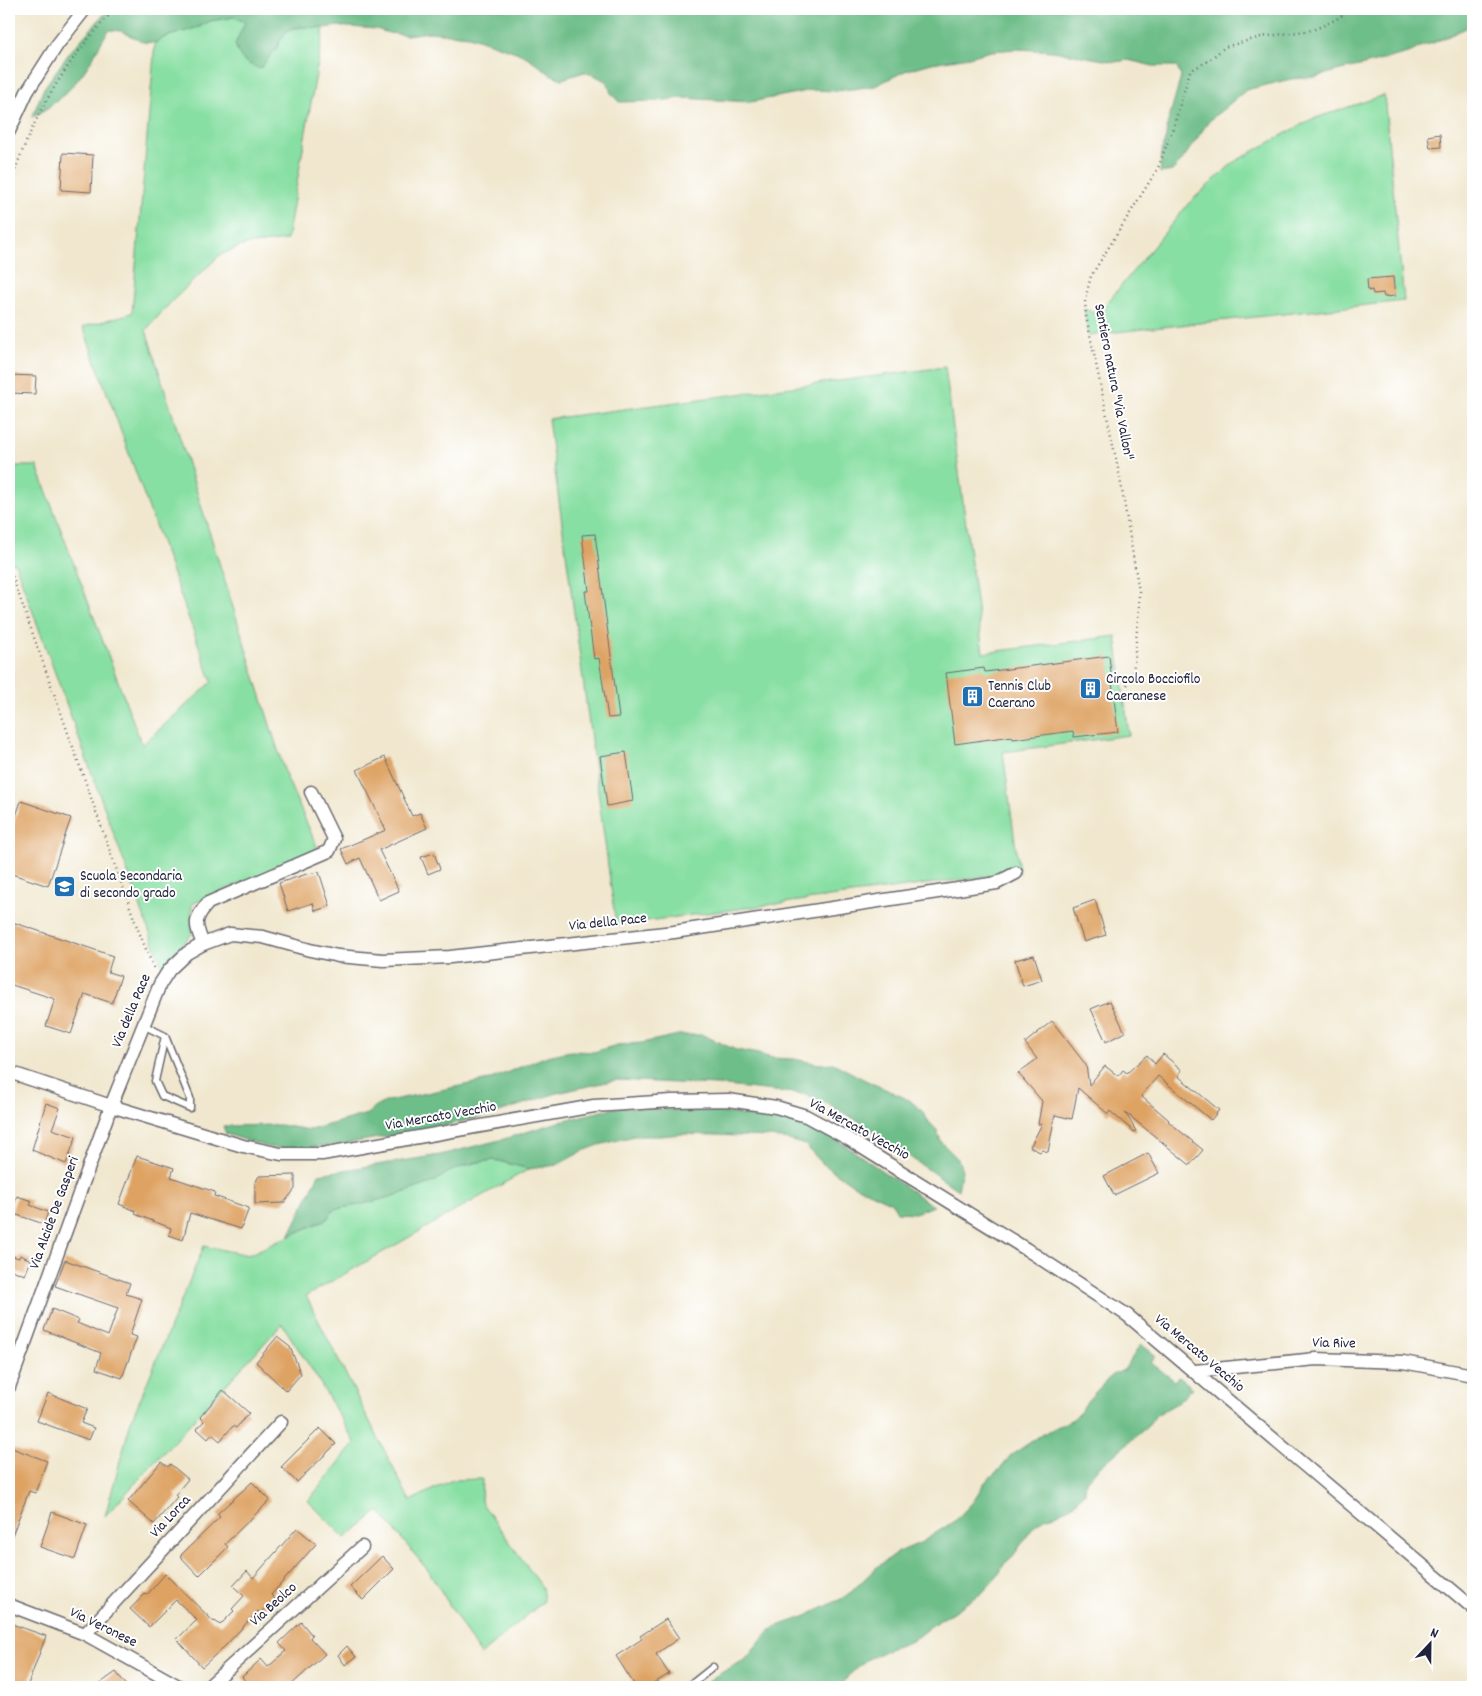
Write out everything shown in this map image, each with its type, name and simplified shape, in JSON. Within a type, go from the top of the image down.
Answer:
[{"type":"street","points":[[9,131],[27,92],[57,45],[85,9]]},
{"type":"street","points":[[203,944],[196,928],[199,914],[208,902],[329,851],[334,839],[311,792]]},
{"type":"street","name":"Via della Pace","points":[[111,1106],[160,984],[169,970],[187,953],[203,944],[230,934],[263,937],[338,956],[383,960],[450,957],[684,930],[997,883],[1016,873]]},
{"type":"street","name":"Via Mercato Vecchio","points":[[9,1072],[111,1106],[242,1146],[281,1154],[322,1154],[594,1106],[672,1101],[728,1100],[776,1107],[806,1116],[845,1137],[1026,1249],[1127,1315],[1473,1608]]},
{"type":"street","name":"Via Alcide De Gasperi","points":[[9,1387],[12,1371],[111,1106]]},
{"type":"street","name":"Via Rive","points":[[1195,1371],[1316,1359],[1403,1362],[1473,1374]]},
{"type":"street","name":"Via Lorca","points":[[85,1634],[281,1422]]},
{"type":"street","name":"Via Beolco","points":[[208,1687],[362,1547]]},
{"type":"street","name":"Via Veronese","points":[[9,1605],[85,1634],[180,1687]]},
{"type":"lane","points":[[143,1025],[165,1036],[190,1098],[190,1108],[162,1096],[156,1082],[165,1036]]},
{"type":"lane","points":[[688,1687],[713,1667]]},
{"type":"path","points":[[9,189],[17,163],[47,97],[104,20],[115,9]]},
{"type":"path","name":"Sentiero natura \"Via Vallon\"","points":[[1126,685],[1133,675],[1140,606],[1139,591],[1120,478],[1086,316],[1085,300],[1091,276],[1158,168],[1175,122],[1190,70],[1208,60],[1225,47],[1260,37],[1313,30],[1336,20],[1352,9]]},
{"type":"path","points":[[9,567],[134,917],[160,984]]},
{"type":"green space","points":[[109,9],[1473,9],[1473,22],[1466,28],[1411,52],[1316,77],[1291,79],[1246,90],[1209,121],[1180,163],[1172,171],[1160,173],[1167,125],[1181,77],[1177,66],[1153,66],[1128,60],[1115,62],[1053,51],[1017,49],[991,51],[932,63],[907,70],[875,86],[836,91],[812,90],[751,102],[682,98],[619,102],[611,93],[607,82],[596,76],[584,72],[562,79],[550,74],[529,58],[516,52],[469,36],[430,32],[406,35],[376,29],[336,26],[289,29],[260,69],[247,63],[239,55],[235,44],[245,22],[234,17],[210,21],[199,27],[165,37],[155,43],[143,42],[121,31],[109,30],[91,61],[72,86],[58,100],[32,117],[44,88],[70,52]]},
{"type":"green space","points":[[234,17],[246,22],[236,44],[276,49],[285,35],[295,28],[324,28],[287,240],[244,245],[220,255],[171,302],[146,330],[286,776],[319,851],[192,904],[192,934],[162,966],[15,563],[9,563],[9,466],[37,466],[142,745],[212,682],[83,327],[132,313],[155,43],[165,37],[199,27],[210,21]]},
{"type":"green space","points":[[1384,95],[1404,301],[1088,335],[1084,309],[1098,314],[1189,203],[1234,162],[1310,120]]},
{"type":"green space","points":[[945,367],[983,653],[1116,636],[1129,735],[1003,752],[1019,872],[616,925],[548,419]]},
{"type":"green space","points":[[678,1035],[703,1035],[736,1050],[771,1058],[794,1059],[819,1064],[833,1063],[903,1097],[922,1111],[937,1130],[941,1142],[958,1159],[962,1170],[958,1190],[853,1118],[826,1103],[803,1094],[717,1085],[616,1080],[557,1093],[496,1113],[435,1128],[344,1144],[289,1149],[268,1147],[226,1134],[223,1126],[280,1125],[310,1130],[367,1114],[376,1106],[388,1101],[489,1080],[547,1056],[571,1051],[594,1052],[617,1045],[642,1043]]},
{"type":"green space","points":[[619,1107],[715,1112],[797,1121],[839,1141],[933,1206],[915,1213],[897,1212],[892,1203],[853,1185],[822,1163],[805,1145],[789,1140],[771,1137],[682,1134],[634,1136],[583,1151],[557,1165],[529,1169],[495,1160],[466,1165],[447,1173],[434,1182],[397,1195],[360,1205],[334,1209],[327,1219],[289,1236],[319,1174],[440,1155]]},
{"type":"green space","points":[[495,1160],[529,1169],[306,1296],[410,1501],[452,1480],[482,1479],[481,1502],[542,1587],[544,1601],[480,1655],[430,1573],[379,1511],[345,1538],[308,1501],[355,1443],[316,1376],[282,1324],[105,1516],[131,1421],[204,1246],[248,1255],[327,1219],[334,1209],[359,1205],[395,1195],[433,1182],[458,1168]]},
{"type":"green space","points":[[1141,1344],[1156,1356],[1151,1363],[1175,1381],[1179,1377],[1193,1388],[1177,1403],[1156,1415],[1149,1425],[1094,1472],[1086,1481],[1085,1492],[1077,1501],[1058,1514],[1045,1518],[1035,1525],[1013,1556],[1004,1564],[998,1576],[982,1593],[931,1626],[912,1641],[866,1660],[848,1676],[841,1687],[702,1687],[714,1677],[746,1659],[769,1631],[841,1599],[878,1566],[899,1552],[922,1542],[956,1520],[972,1503],[985,1482],[1003,1466],[1010,1456],[1041,1435],[1073,1419],[1112,1375],[1124,1370]]},
{"type":"building","points":[[1440,134],[1441,147],[1430,148],[1428,136]]},
{"type":"building","points":[[63,153],[93,155],[91,192],[61,190]]},
{"type":"building","points":[[1393,277],[1395,296],[1384,297],[1383,293],[1373,294],[1372,290],[1368,291],[1367,279]]},
{"type":"building","points":[[9,375],[36,376],[35,394],[9,393]]},
{"type":"building","points":[[595,534],[619,717],[608,718],[599,658],[594,659],[585,591],[589,591],[582,535]]},
{"type":"building","points":[[1109,656],[1118,732],[1074,737],[1073,731],[1013,739],[1012,736],[955,744],[946,673],[984,668],[985,672]]},
{"type":"building","points":[[626,752],[633,801],[607,806],[600,756]]},
{"type":"building","points":[[385,757],[412,816],[420,813],[427,828],[379,850],[399,891],[379,900],[360,858],[348,864],[341,849],[386,830],[357,770]]},
{"type":"building","points":[[21,801],[71,818],[48,886],[9,873],[9,830],[11,831]]},
{"type":"building","points":[[434,853],[440,869],[428,874],[421,857]]},
{"type":"building","points":[[319,872],[330,906],[315,911],[313,903],[288,911],[279,883]]},
{"type":"building","points":[[1095,900],[1106,935],[1084,942],[1073,908]]},
{"type":"building","points":[[9,921],[113,956],[108,972],[121,976],[112,1003],[85,994],[71,1034],[46,1026],[55,999],[9,984]]},
{"type":"building","points":[[1034,955],[1042,980],[1023,986],[1015,960]]},
{"type":"building","points":[[1110,1001],[1125,1032],[1106,1042],[1091,1009]]},
{"type":"building","points":[[1052,1021],[1086,1065],[1089,1085],[1105,1066],[1118,1076],[1123,1070],[1127,1073],[1147,1055],[1155,1064],[1163,1054],[1182,1070],[1178,1076],[1219,1110],[1211,1120],[1158,1076],[1141,1096],[1203,1150],[1190,1165],[1125,1112],[1136,1131],[1134,1132],[1110,1111],[1108,1114],[1078,1088],[1072,1119],[1055,1115],[1048,1152],[1042,1150],[1040,1152],[1030,1147],[1042,1124],[1038,1124],[1042,1101],[1018,1073],[1037,1059],[1025,1043]]},
{"type":"building","points":[[46,1103],[60,1108],[52,1129],[76,1137],[66,1164],[32,1150]]},
{"type":"building","points":[[1148,1153],[1159,1173],[1114,1195],[1104,1176]]},
{"type":"building","points":[[137,1156],[174,1168],[171,1177],[215,1192],[214,1196],[249,1208],[241,1229],[190,1213],[183,1240],[169,1235],[171,1228],[135,1214],[136,1211],[119,1204]]},
{"type":"building","points":[[295,1175],[295,1189],[284,1203],[255,1204],[255,1183],[259,1176]]},
{"type":"building","points":[[17,1196],[32,1201],[30,1205],[48,1212],[44,1224],[11,1213]]},
{"type":"building","points":[[9,1255],[19,1258],[20,1255],[31,1260],[25,1275],[9,1269]]},
{"type":"building","points":[[65,1260],[130,1283],[126,1294],[142,1299],[130,1335],[137,1337],[122,1378],[96,1369],[101,1353],[44,1330],[52,1309],[79,1320],[77,1323],[108,1336],[118,1308],[55,1286]]},
{"type":"building","points":[[277,1337],[290,1347],[301,1374],[286,1391],[256,1362]]},
{"type":"building","points":[[223,1390],[249,1413],[236,1428],[233,1426],[220,1441],[212,1434],[208,1439],[197,1429],[204,1421],[200,1417]]},
{"type":"building","points":[[48,1393],[87,1409],[81,1423],[94,1428],[89,1440],[37,1421]]},
{"type":"building","points":[[320,1428],[336,1444],[297,1482],[281,1467]]},
{"type":"building","points":[[9,1447],[47,1461],[35,1493],[29,1491],[10,1541],[9,1541]]},
{"type":"building","points":[[161,1462],[168,1467],[170,1464],[188,1479],[175,1495],[177,1497],[154,1524],[128,1501]]},
{"type":"building","points":[[252,1482],[270,1500],[225,1544],[228,1547],[199,1576],[180,1556],[220,1517],[217,1514]]},
{"type":"building","points":[[52,1512],[87,1525],[75,1559],[40,1547]]},
{"type":"building","points":[[297,1528],[316,1544],[271,1595],[275,1599],[260,1613],[258,1611],[202,1667],[177,1639],[197,1620],[176,1600],[149,1627],[130,1609],[145,1594],[147,1595],[165,1574],[214,1622],[220,1625],[234,1611],[232,1609],[244,1596],[233,1586],[247,1571],[253,1578]]},
{"type":"building","points":[[382,1556],[394,1569],[363,1600],[350,1587]]},
{"type":"building","points":[[666,1619],[679,1638],[656,1654],[669,1674],[648,1687],[636,1687],[616,1656],[642,1639],[640,1636]]},
{"type":"building","points":[[301,1622],[312,1635],[310,1638],[325,1654],[289,1687],[251,1687],[242,1677],[261,1659],[268,1667],[286,1651],[279,1643]]},
{"type":"building","points":[[9,1623],[46,1636],[27,1687],[9,1687]]},
{"type":"building","points":[[347,1646],[356,1657],[345,1665],[338,1655]]},
{"type":"building","points":[[116,1672],[128,1687],[95,1687]]},
{"type":"place","name":"Circolo Bocciofilo Caeranese","points":[[1090,689]]},
{"type":"place","name":"Tennis Club Caerano","points":[[972,696]]},
{"type":"place","name":"Scuola Secondaria di secondo grado","points":[[64,886]]}]
